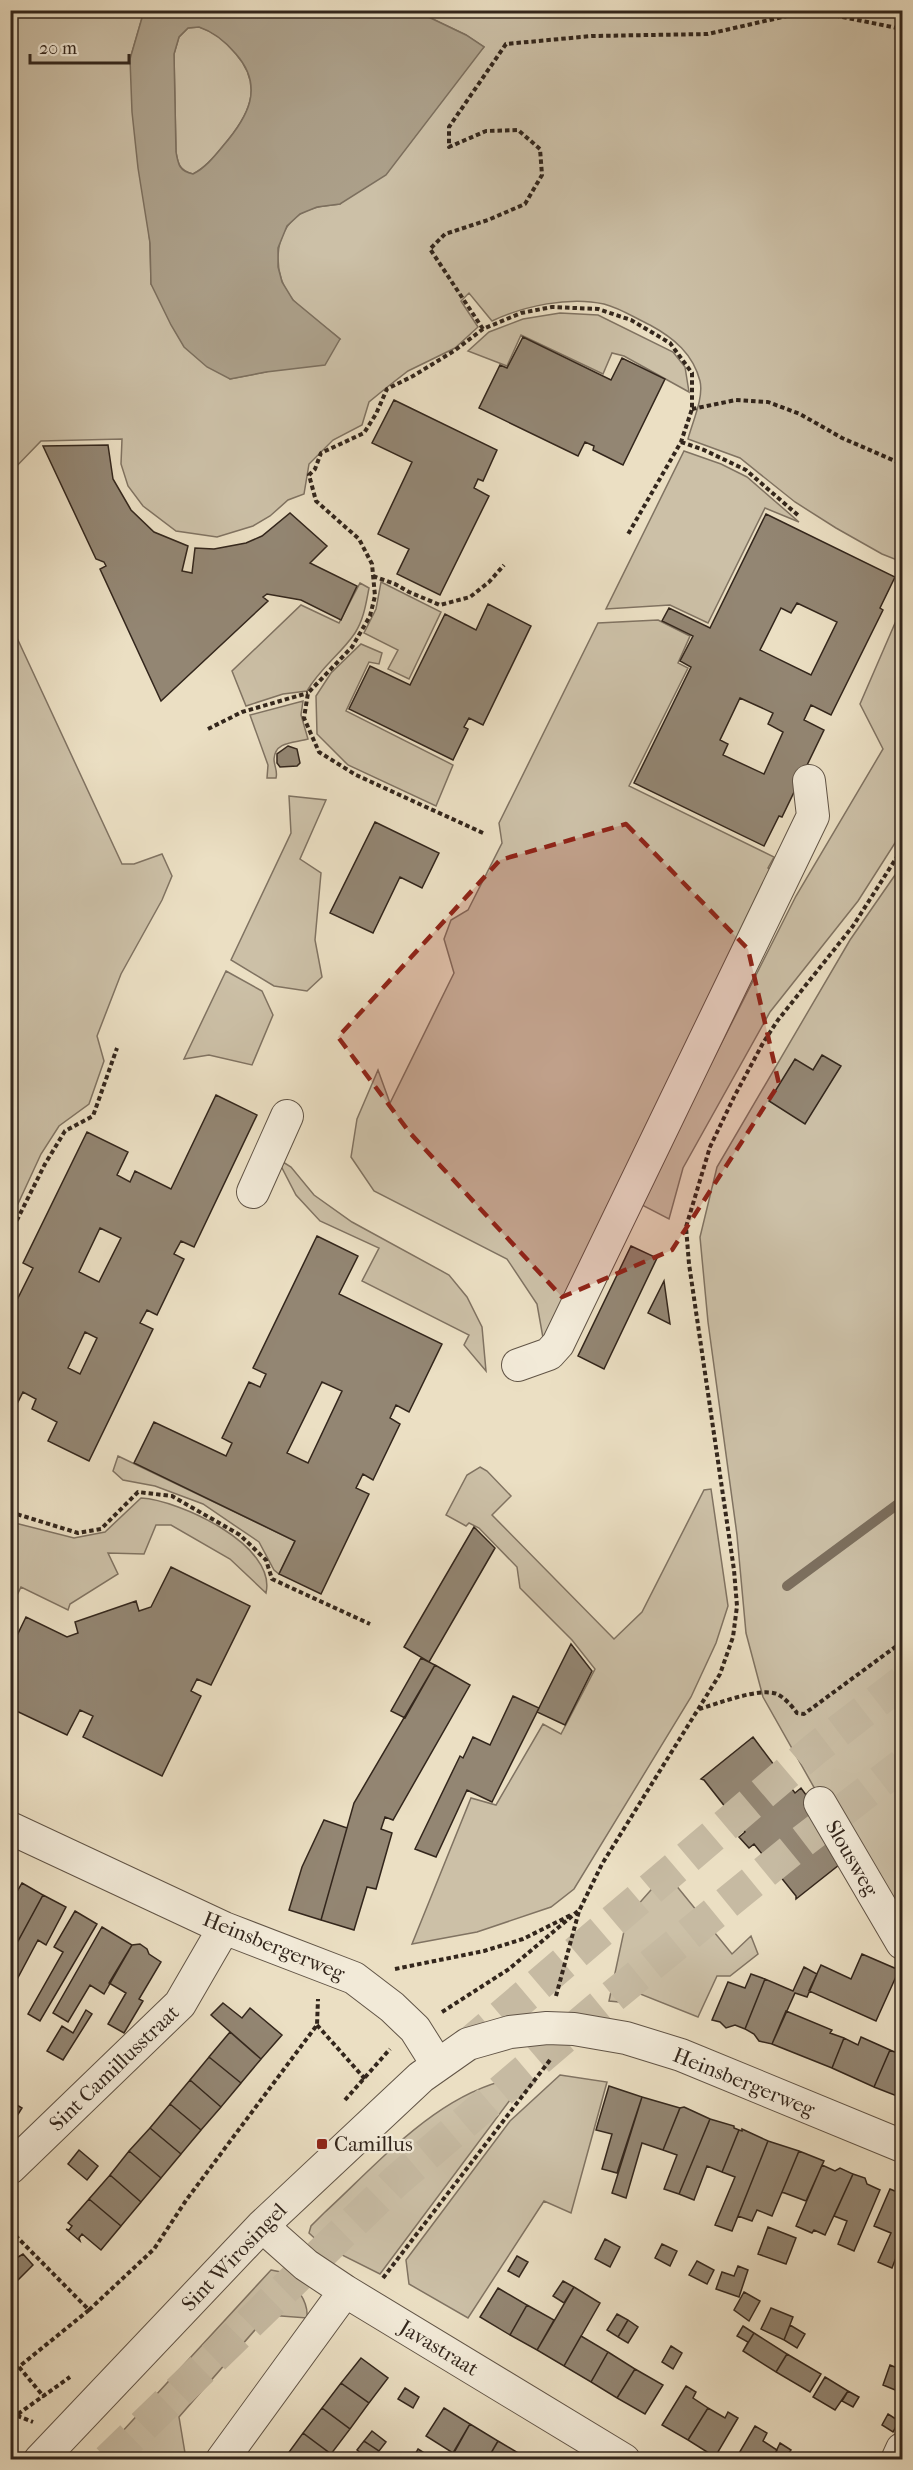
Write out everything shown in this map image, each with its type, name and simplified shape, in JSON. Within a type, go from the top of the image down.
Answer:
[{"type":"street","points":[[518,1365],[549,1354],[558,1344],[813,816],[809,781]]},
{"type":"street","points":[[253,1192],[287,1116]]},
{"type":"street","name":"Slousweg","points":[[820,1803],[903,1943]]},
{"type":"street","name":"Heinsbergerweg","points":[[10,1828],[224,1928],[341,1972],[392,2007],[415,2029],[438,2064],[468,2044],[510,2032],[560,2029],[626,2038],[681,2055],[903,2146]]},
{"type":"street","name":"Sint Camillusstraat","points":[[10,2168],[180,2004],[224,1928]]},
{"type":"street","name":"Sint Wirosingel","points":[[40,2460],[262,2226],[438,2064]]},
{"type":"street","name":"Javastraat","points":[[262,2226],[306,2265],[355,2297],[624,2460]]},
{"type":"street","points":[[222,2460],[355,2297]]},
{"type":"street","points":[[897,2460],[903,2449]]},
{"type":"path","points":[[483,329],[430,249],[445,234],[488,220],[525,204],[542,175],[540,148],[518,130],[486,131],[449,147],[449,127],[506,44],[592,36],[708,34],[813,11],[903,29]]},
{"type":"path","points":[[208,729],[242,712],[308,693],[351,647],[369,616],[375,596],[372,564],[359,539],[316,501],[309,475],[315,470],[321,453],[364,433],[376,414],[387,389],[454,351],[483,329],[521,313],[552,307],[598,309],[631,320],[670,343],[692,373],[692,409],[681,442],[627,536]]},
{"type":"path","points":[[692,409],[736,400],[768,402],[800,414],[842,438],[903,464]]},
{"type":"path","points":[[681,442],[746,470],[800,517]]},
{"type":"path","points":[[373,576],[440,605],[470,597],[489,582],[504,565]]},
{"type":"path","points":[[308,693],[304,718],[319,752],[356,775],[483,833]]},
{"type":"path","points":[[355,2297],[560,2029],[579,1911],[602,1864],[720,1674],[733,1637],[737,1606],[735,1570],[689,1264],[686,1227],[710,1147],[763,1043],[853,926],[903,849]]},
{"type":"path","points":[[10,1234],[45,1164],[65,1131],[93,1116],[117,1048]]},
{"type":"path","points":[[10,1512],[78,1533],[101,1529],[138,1492],[172,1496],[240,1535],[266,1560],[272,1579],[370,1624]]},
{"type":"path","points":[[698,1709],[754,1694],[776,1694],[792,1706],[797,1713],[804,1714],[903,1642]]},
{"type":"path","points":[[10,2374],[89,2310],[154,2249],[187,2199],[317,2025],[319,1995],[341,1972],[484,1951],[523,1938],[579,1911]]},
{"type":"path","points":[[415,2029],[509,1969],[579,1911]]},
{"type":"path","points":[[317,2025],[388,2108]]},
{"type":"path","points":[[10,2230],[89,2310]]},
{"type":"path","points":[[19,2367],[44,2397]]},
{"type":"path","points":[[10,2413],[18,2414]]},
{"type":"highlighted area","points":[[626,824],[748,949],[779,1084],[672,1250],[562,1297],[410,1133],[338,1037],[500,860]]},
{"type":"shaded area","points":[[11,11],[144,11],[130,59],[150,243],[151,284],[230,379],[266,372],[340,339],[304,311],[286,290],[279,267],[280,243],[284,232],[300,214],[315,208],[340,204],[484,47],[466,35],[416,11],[902,11],[902,562],[882,554],[795,502],[740,458],[688,439],[701,388],[693,363],[667,335],[616,308],[590,302],[547,304],[518,311],[492,321],[469,293],[461,301],[478,327],[455,348],[408,371],[369,402],[362,425],[333,440],[309,464],[304,494],[288,500],[270,516],[253,526],[217,537],[176,531],[143,506],[128,486],[121,464],[122,439],[41,441],[11,472]]},
{"type":"shaded area","points":[[144,11],[416,11],[466,35],[484,47],[386,175],[340,204],[317,207],[300,214],[287,226],[278,248],[278,267],[282,282],[293,300],[340,339],[325,365],[230,379],[207,367],[184,347],[151,284],[150,243],[132,112],[130,59]],"holes":[[[199,27],[219,38],[236,54],[245,66],[250,78],[251,90],[250,102],[240,124],[213,158],[193,174],[180,166],[176,152],[174,54],[179,37],[188,28]]]},
{"type":"shaded area","points":[[199,27],[219,38],[236,54],[250,78],[251,90],[250,102],[240,124],[213,158],[193,174],[180,166],[176,152],[174,54],[179,37],[188,28]]},
{"type":"shaded area","points":[[560,313],[598,315],[673,352],[685,367],[689,392],[624,356],[612,353],[603,374],[521,335],[507,366],[468,351],[489,332],[523,319]]},
{"type":"shaded area","points":[[684,451],[721,464],[747,477],[799,522],[765,508],[708,623],[670,605],[606,609]]},
{"type":"shaded area","points":[[381,582],[441,612],[409,679],[388,669],[398,650],[364,633],[376,609]]},
{"type":"shaded area","points":[[360,583],[369,588],[358,628],[307,691],[283,694],[246,706],[232,671],[301,605],[339,623]]},
{"type":"shaded area","points":[[902,607],[902,832],[858,901],[770,1012],[683,1168],[669,1219],[640,1204],[796,896],[883,749],[860,704]]},
{"type":"shaded area","points":[[658,620],[690,636],[678,663],[688,668],[629,786],[774,857],[768,868],[777,873],[545,1349],[537,1304],[507,1259],[374,1191],[351,1157],[357,1119],[378,1070],[390,1103],[454,973],[444,939],[451,920],[468,910],[502,843],[499,823],[598,623]]},
{"type":"shaded area","points":[[11,625],[122,864],[134,864],[162,854],[172,876],[162,900],[121,974],[97,1036],[104,1061],[89,1104],[59,1126],[41,1154],[11,1219]]},
{"type":"shaded area","points":[[361,644],[382,653],[379,664],[369,662],[346,711],[453,765],[436,806],[348,765],[317,734],[316,696],[331,673]]},
{"type":"shaded area","points":[[303,701],[301,715],[308,739],[287,744],[278,749],[274,759],[276,778],[267,778],[268,765],[250,715]]},
{"type":"shaded area","points":[[289,796],[326,800],[300,859],[321,873],[315,940],[322,977],[307,991],[274,986],[231,960],[291,833]]},
{"type":"shaded area","points":[[902,865],[902,1929],[864,1876],[763,1697],[746,1633],[737,1535],[708,1322],[700,1237],[717,1167],[850,940]]},
{"type":"shaded area","points":[[226,971],[262,991],[273,1015],[252,1065],[209,1055],[184,1059]]},
{"type":"shaded area","points":[[283,1162],[291,1167],[314,1195],[352,1222],[449,1275],[467,1297],[482,1327],[486,1371],[464,1345],[469,1335],[362,1281],[379,1248],[320,1221],[296,1195],[281,1166]]},
{"type":"shaded area","points":[[118,1456],[295,1541],[279,1574],[274,1570],[259,1542],[203,1504],[155,1486],[123,1480],[113,1471]]},
{"type":"shaded area","points":[[480,1467],[487,1471],[511,1496],[492,1515],[614,1639],[642,1612],[704,1490],[711,1489],[728,1606],[716,1643],[691,1697],[574,1889],[551,1907],[477,1932],[412,1944],[471,1798],[496,1805],[543,1724],[561,1734],[595,1669],[572,1640],[520,1588],[517,1567],[479,1528],[469,1523],[466,1526],[446,1515],[467,1475]]},
{"type":"shaded area","points":[[141,1498],[178,1507],[200,1516],[241,1542],[256,1558],[265,1575],[266,1593],[230,1559],[171,1525],[156,1525],[144,1554],[108,1553],[118,1574],[70,1604],[68,1610],[21,1587],[11,1608],[11,1522],[74,1538],[105,1532]]},
{"type":"shaded area","points":[[666,1873],[732,1954],[751,1936],[758,1954],[730,1976],[717,1976],[698,2017],[633,1991],[619,2002],[609,2001],[627,1917]]},
{"type":"shaded area","points":[[560,2075],[607,2082],[571,2213],[544,2201],[468,2318],[409,2284],[406,2260],[510,2121]]},
{"type":"shaded area","points":[[528,2076],[380,2274],[322,2245],[309,2233],[311,2226],[392,2149],[442,2109],[497,2082]]},
{"type":"shaded area","points":[[271,2270],[281,2272],[299,2292],[305,2304],[307,2318],[268,2315],[179,2417],[186,2459],[97,2459]]},
{"type":"building","points":[[523,337],[611,380],[622,358],[665,379],[623,465],[593,450],[594,446],[585,442],[578,456],[479,408],[500,365],[507,368]]},
{"type":"building","points":[[394,400],[497,450],[483,481],[478,479],[474,488],[489,496],[440,595],[397,574],[409,549],[378,534],[412,462],[372,443]]},
{"type":"building","points":[[108,445],[113,479],[131,510],[154,532],[188,546],[182,571],[192,573],[195,548],[214,549],[246,543],[262,536],[290,513],[327,546],[310,563],[357,586],[341,620],[301,600],[267,594],[263,597],[268,601],[161,701],[100,569],[106,566],[104,562],[96,559],[43,446]]},
{"type":"building","points":[[766,514],[895,577],[880,608],[883,610],[831,715],[811,705],[804,720],[824,730],[782,817],[779,816],[764,846],[634,783],[691,667],[680,661],[693,636],[662,621],[669,608],[710,628]],"holes":[[[797,603],[837,622],[811,675],[760,650],[781,608],[791,613]],[[740,698],[773,713],[768,724],[783,732],[764,774],[723,755],[728,744],[720,740]]]},
{"type":"building","points":[[488,604],[531,626],[483,725],[469,718],[464,727],[468,729],[453,760],[349,709],[370,666],[410,685],[445,614],[476,630]]},
{"type":"building","points":[[288,746],[297,749],[300,763],[297,766],[280,767],[277,763],[277,754]]},
{"type":"building","points":[[375,822],[439,853],[422,888],[400,877],[373,933],[330,913]]},
{"type":"building","points":[[822,1055],[841,1066],[805,1124],[769,1101],[795,1059],[813,1070]]},
{"type":"building","points":[[216,1095],[257,1115],[194,1247],[181,1241],[174,1254],[184,1259],[157,1315],[147,1310],[140,1323],[153,1329],[89,1461],[48,1441],[57,1422],[32,1409],[36,1399],[23,1392],[10,1418],[10,1314],[33,1268],[23,1263],[87,1132],[128,1152],[117,1175],[130,1182],[135,1171],[171,1189]],"holes":[[[100,1228],[121,1238],[99,1282],[79,1272]],[[85,1332],[97,1338],[80,1374],[68,1368]]]},
{"type":"building","points":[[317,1236],[358,1256],[339,1294],[442,1344],[409,1412],[396,1405],[390,1418],[400,1424],[373,1480],[363,1474],[356,1488],[369,1494],[321,1594],[279,1574],[295,1541],[134,1463],[154,1422],[226,1456],[232,1443],[222,1438],[249,1382],[260,1387],[266,1374],[253,1368]],"holes":[[[322,1382],[342,1391],[308,1463],[287,1453]]]},
{"type":"building","points":[[631,1246],[657,1258],[604,1369],[578,1356]]},
{"type":"building","points":[[664,1281],[670,1324],[648,1313]]},
{"type":"building","points":[[474,1527],[495,1548],[429,1662],[404,1647]]},
{"type":"building","points":[[171,1567],[250,1606],[211,1685],[197,1679],[191,1691],[201,1696],[162,1776],[83,1737],[93,1716],[80,1710],[67,1735],[10,1708],[10,1650],[26,1617],[67,1637],[78,1633],[75,1622],[136,1601],[139,1611],[151,1607]]},
{"type":"building","points":[[571,1644],[592,1671],[565,1725],[537,1712]]},
{"type":"building","points":[[421,1658],[435,1665],[405,1718],[391,1711]]},
{"type":"building","points":[[435,1665],[470,1685],[393,1820],[385,1817],[381,1829],[392,1833],[376,1889],[367,1887],[354,1930],[321,1920],[354,1803]]},
{"type":"building","points":[[513,1696],[539,1708],[492,1802],[467,1790],[436,1857],[415,1849],[460,1756],[463,1758],[473,1737],[490,1745]]},
{"type":"building","points":[[753,1737],[795,1793],[801,1788],[809,1799],[804,1804],[845,1857],[849,1857],[796,1899],[796,1896],[754,1844],[749,1848],[739,1837],[745,1832],[701,1779]]},
{"type":"building","points":[[324,1820],[347,1828],[321,1920],[289,1910],[302,1867]]},
{"type":"building","points":[[22,1883],[43,1895],[10,1956],[10,1904]]},
{"type":"building","points":[[43,1895],[66,1907],[46,1945],[38,1940],[14,1985],[10,1983],[10,1956]]},
{"type":"building","points":[[75,1911],[97,1924],[40,2021],[28,2014],[63,1952],[54,1947]]},
{"type":"building","points":[[102,1927],[132,1945],[104,1994],[90,1985],[68,2022],[53,2013]]},
{"type":"building","points":[[140,1944],[161,1962],[139,1999],[143,2001],[124,2033],[108,2024],[126,1993],[109,1983],[132,1945]]},
{"type":"building","points":[[862,1954],[899,1970],[876,2021],[809,1991],[821,1965],[851,1979]]},
{"type":"building","points":[[804,1967],[817,1974],[807,1997],[795,1993],[772,2044],[759,2041],[754,2034],[745,2029],[765,1979],[793,1991]]},
{"type":"building","points":[[751,1974],[765,1979],[745,2029],[735,2025],[726,2028],[720,2022],[712,2020],[728,1982],[745,1988]]},
{"type":"building","points":[[223,2003],[242,2018],[250,2008],[282,2035],[261,2059],[211,2015]]},
{"type":"building","points":[[86,2010],[92,2014],[63,2060],[47,2051],[62,2026],[73,2033]]},
{"type":"building","points":[[786,2011],[832,2030],[830,2033],[844,2038],[832,2068],[772,2044]]},
{"type":"building","points":[[230,2032],[261,2059],[241,2083],[209,2057]]},
{"type":"building","points":[[861,2037],[890,2050],[874,2087],[832,2068],[844,2038],[858,2045]]},
{"type":"building","points":[[890,2050],[902,2055],[902,2098],[874,2087]]},
{"type":"building","points":[[209,2057],[241,2083],[221,2107],[190,2080]]},
{"type":"building","points":[[190,2080],[221,2107],[201,2130],[170,2104]]},
{"type":"building","points":[[609,2086],[642,2097],[617,2173],[602,2169],[612,2134],[596,2130]]},
{"type":"building","points":[[642,2097],[680,2108],[663,2150],[642,2143],[626,2198],[612,2193]]},
{"type":"building","points":[[10,2101],[22,2108],[10,2127]]},
{"type":"building","points":[[170,2104],[201,2130],[181,2154],[150,2128]]},
{"type":"building","points":[[684,2107],[710,2119],[679,2194],[664,2189],[677,2155],[663,2150],[680,2108]]},
{"type":"building","points":[[710,2119],[734,2126],[739,2130],[722,2172],[707,2166],[694,2200],[679,2194]]},
{"type":"building","points":[[150,2128],[181,2154],[161,2178],[129,2151]]},
{"type":"building","points":[[742,2129],[768,2141],[732,2231],[715,2225],[735,2177],[722,2172],[739,2130],[742,2131]]},
{"type":"building","points":[[768,2141],[799,2151],[772,2216],[757,2210],[752,2221],[738,2216]]},
{"type":"building","points":[[79,2150],[98,2166],[87,2180],[68,2164]]},
{"type":"building","points":[[129,2151],[161,2178],[141,2202],[110,2175]]},
{"type":"building","points":[[799,2151],[824,2161],[806,2201],[782,2192]]},
{"type":"building","points":[[822,2165],[835,2171],[840,2168],[853,2174],[825,2235],[814,2230],[812,2233],[796,2226]]},
{"type":"building","points":[[853,2174],[865,2178],[867,2184],[880,2190],[854,2251],[838,2244],[847,2221],[834,2216]]},
{"type":"building","points":[[110,2175],[141,2202],[121,2226],[89,2199]]},
{"type":"building","points":[[890,2189],[902,2194],[902,2242],[892,2268],[878,2262],[891,2233],[874,2226]]},
{"type":"building","points":[[89,2199],[121,2226],[101,2250],[82,2234],[80,2241],[66,2229],[69,2230],[72,2226],[68,2223]]},
{"type":"building","points":[[768,2227],[796,2238],[786,2264],[758,2254]]},
{"type":"building","points":[[605,2239],[620,2247],[610,2267],[595,2259]]},
{"type":"building","points":[[662,2244],[677,2251],[670,2266],[655,2258]]},
{"type":"building","points":[[23,2254],[33,2265],[13,2285],[10,2282],[10,2262]]},
{"type":"building","points":[[517,2256],[528,2262],[519,2277],[508,2271]]},
{"type":"building","points":[[697,2261],[714,2270],[707,2284],[689,2275]]},
{"type":"building","points":[[738,2266],[748,2270],[739,2297],[716,2289],[722,2272],[734,2276]]},
{"type":"building","points":[[563,2281],[574,2287],[564,2303],[553,2296]]},
{"type":"building","points":[[574,2287],[600,2303],[564,2366],[537,2350]]},
{"type":"building","points":[[498,2288],[527,2305],[510,2335],[480,2317]]},
{"type":"building","points":[[744,2292],[760,2301],[749,2321],[734,2310]]},
{"type":"building","points":[[527,2305],[554,2320],[537,2350],[510,2335]]},
{"type":"building","points":[[771,2308],[793,2317],[784,2340],[761,2329]]},
{"type":"building","points":[[617,2314],[628,2320],[618,2337],[607,2330]]},
{"type":"building","points":[[628,2320],[638,2327],[628,2343],[618,2337]]},
{"type":"building","points":[[790,2325],[805,2334],[797,2348],[784,2340]]},
{"type":"building","points":[[743,2326],[754,2333],[743,2351],[748,2342],[737,2336]]},
{"type":"building","points":[[754,2333],[787,2354],[776,2372],[743,2351]]},
{"type":"building","points":[[581,2336],[608,2352],[591,2382],[564,2366]]},
{"type":"building","points":[[671,2346],[682,2353],[673,2369],[662,2362]]},
{"type":"building","points":[[608,2352],[635,2369],[617,2398],[591,2382]]},
{"type":"building","points":[[787,2354],[821,2374],[810,2392],[776,2372]]},
{"type":"building","points":[[361,2358],[388,2378],[369,2403],[341,2383]]},
{"type":"building","points":[[890,2365],[902,2370],[900,2392],[883,2385]]},
{"type":"building","points":[[635,2369],[663,2385],[645,2414],[617,2398]]},
{"type":"building","points":[[825,2377],[848,2391],[835,2410],[813,2397]]},
{"type":"building","points":[[341,2383],[369,2403],[350,2429],[322,2408]]},
{"type":"building","points":[[686,2386],[696,2392],[693,2398],[708,2408],[688,2440],[662,2425]]},
{"type":"building","points":[[405,2388],[419,2397],[413,2408],[398,2399]]},
{"type":"building","points":[[848,2391],[859,2397],[853,2407],[842,2401]]},
{"type":"building","points":[[322,2408],[350,2429],[331,2454],[303,2433]]},
{"type":"building","points":[[444,2408],[470,2424],[453,2453],[426,2436]]},
{"type":"building","points":[[708,2408],[725,2418],[728,2412],[738,2418],[715,2457],[688,2440]]},
{"type":"building","points":[[888,2414],[899,2421],[893,2432],[882,2425]]},
{"type":"building","points":[[470,2424],[498,2441],[487,2460],[450,2460]]},
{"type":"building","points":[[755,2426],[767,2433],[763,2441],[777,2450],[772,2460],[735,2460]]},
{"type":"building","points":[[372,2431],[386,2442],[379,2451],[364,2441]]},
{"type":"building","points":[[303,2433],[331,2454],[327,2460],[284,2459]]},
{"type":"building","points":[[364,2441],[379,2451],[373,2460],[369,2460],[357,2450]]},
{"type":"building","points":[[498,2441],[525,2457],[523,2460],[487,2460]]},
{"type":"building","points":[[780,2443],[791,2450],[787,2455],[794,2460],[772,2460]]},
{"type":"building","points":[[418,2449],[429,2456],[427,2460],[412,2460]]},
{"type":"waterway","points":[[787,1586],[902,1501]]},
{"type":"tunnel","points":[[464,2048],[815,1749],[902,1682]]},
{"type":"tunnel","points":[[108,2460],[396,2181],[596,2010],[799,1844],[902,1765]]},
{"type":"place","name":"Camillus","points":[[322,2144]]}]
